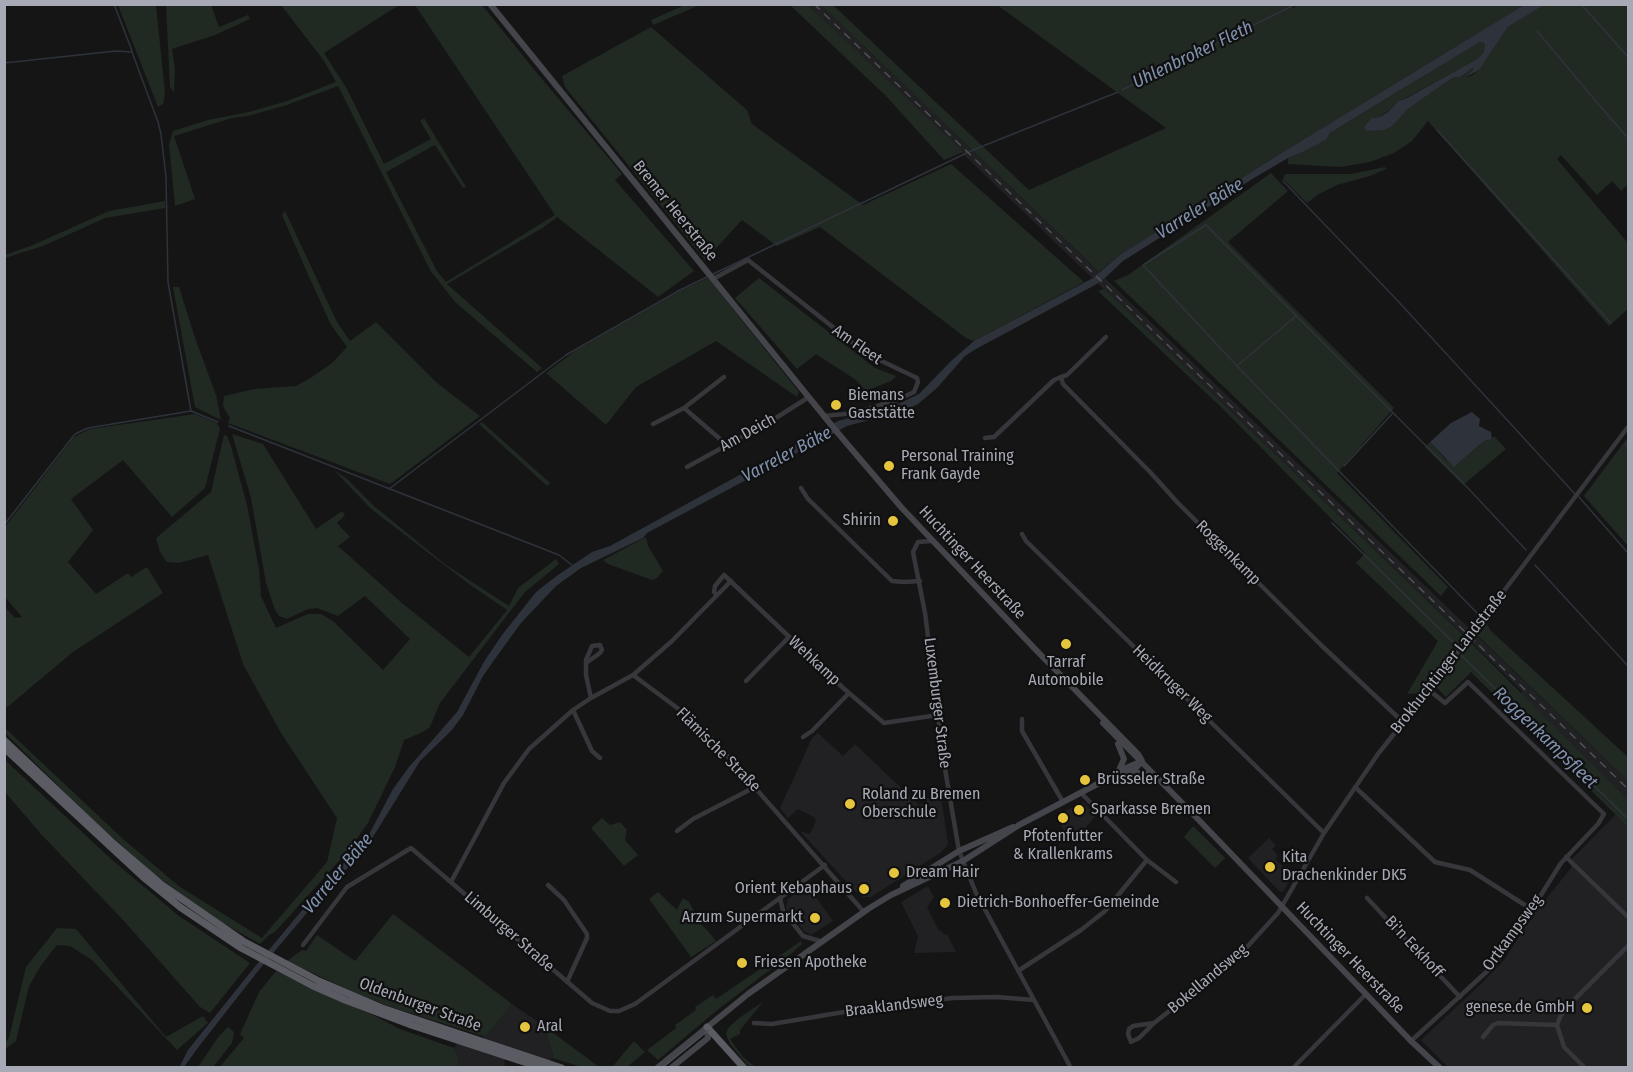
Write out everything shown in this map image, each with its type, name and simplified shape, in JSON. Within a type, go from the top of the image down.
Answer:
[{"type":"highway","points":[[4,740],[98,830],[162,885],[256,952]]},
{"type":"highway","points":[[4,748],[101,840],[162,893],[228,939],[256,952]]},
{"type":"highway","name":"Oldenburger Straße","points":[[256,952],[345,1000],[542,1068]]},
{"type":"highway","name":"Oldenburger Straße","points":[[281,966],[414,1020],[562,1068]]},
{"type":"highway","points":[[707,1027],[744,1068]]},
{"type":"main road","name":"Bremer Heerstraße","points":[[490,4],[838,433]]},
{"type":"main road","name":"Huchtinger Heerstraße","points":[[838,433],[932,541],[1089,706],[1138,753],[1154,774],[1411,1041],[1440,1068]]},
{"type":"main road","name":"Huchtinger Heerstraße","points":[[1089,706],[1114,737],[1142,761]]},
{"type":"main road","points":[[1114,737],[1123,751],[1124,759],[1119,771]]},
{"type":"main road","points":[[657,1068],[820,941],[914,878],[959,851],[1019,825],[1142,761]]},
{"type":"main road","points":[[1129,772],[1142,761]]},
{"type":"main road","points":[[1107,779],[1129,772],[1154,774]]},
{"type":"main road","points":[[891,895],[963,861],[1019,825]]},
{"type":"main road","points":[[671,1068],[708,1038],[707,1027]]},
{"type":"street","name":"Am Fleet","points":[[713,279],[748,260],[867,354],[916,378],[918,382],[915,392],[897,400],[855,413],[824,416]]},
{"type":"street","points":[[985,438],[994,437],[1054,380],[1067,375],[1106,337]]},
{"type":"street","points":[[653,424],[684,408],[724,377]]},
{"type":"street","name":"Roggenkamp","points":[[1061,377],[1063,384],[1178,503],[1321,645],[1403,722]]},
{"type":"street","name":"Am Deich","points":[[687,467],[809,397]]},
{"type":"street","points":[[684,408],[728,445]]},
{"type":"street","name":"Brokhuchtinger Landstraße","points":[[1281,905],[1324,833],[1355,787],[1629,428]]},
{"type":"street","points":[[801,488],[808,499],[892,581],[920,581]]},
{"type":"street","name":"Heidkruger Weg","points":[[1022,534],[1026,541],[1324,833]]},
{"type":"street","name":"Luxemburger Straße","points":[[932,541],[918,542],[913,552],[920,581],[959,851],[976,892],[1071,1068]]},
{"type":"street","points":[[451,882],[504,783],[529,749],[573,710],[633,675],[672,641],[731,582],[724,575],[715,586],[714,592],[717,595]]},
{"type":"street","name":"Wehkamp","points":[[731,582],[884,723],[938,715]]},
{"type":"street","points":[[746,681],[789,637]]},
{"type":"street","points":[[586,663],[591,698]]},
{"type":"street","name":"Flämische Straße","points":[[633,675],[681,711],[715,742],[864,912]]},
{"type":"street","name":"Ortkampsweg","points":[[1411,1041],[1503,954],[1566,857],[1598,824],[1604,814],[1468,682],[1445,703],[1429,690]]},
{"type":"street","points":[[803,737],[812,731],[849,693]]},
{"type":"street","points":[[573,710],[592,751],[600,758]]},
{"type":"street","points":[[1022,718],[1022,731],[1063,802]]},
{"type":"street","points":[[677,831],[693,819],[755,787]]},
{"type":"street","points":[[1355,787],[1434,862],[1470,870],[1531,909]]},
{"type":"street","points":[[1081,793],[1147,860],[1176,882]]},
{"type":"street","name":"Limburger Straße","points":[[303,945],[346,887],[411,848],[592,1003],[610,1011],[619,1011],[635,1004],[780,898]]},
{"type":"street","points":[[1566,857],[1629,917]]},
{"type":"street","points":[[1018,971],[1081,930],[1105,911],[1147,860]]},
{"type":"street","points":[[820,941],[805,938],[800,933],[783,911],[780,898],[825,865]]},
{"type":"street","points":[[548,885],[564,900],[587,934],[567,982]]},
{"type":"street","name":"Bi'n Eekhoff","points":[[1367,898],[1460,997]]},
{"type":"street","name":"Bokellandsweg","points":[[1154,1023],[1133,1026],[1129,1029],[1131,1042],[1139,1038],[1154,1023],[1242,953],[1278,913],[1281,905]]},
{"type":"street","points":[[1585,1068],[1564,1047],[1557,1025],[1561,1015],[1570,1004],[1629,946]]},
{"type":"street","points":[[1293,1068],[1366,994]]},
{"type":"street","name":"Braaklandsweg","points":[[754,1023],[772,1024],[879,1006],[953,998],[996,997],[1034,1000]]},
{"type":"street","points":[[1483,1037],[1493,1025],[1498,1023],[1557,1025]]},
{"type":"shaded area","points":[[1292,4],[1290,6],[1293,8],[1299,4],[1519,4],[1521,7],[1283,152],[1121,254],[1099,272],[821,5],[833,5],[1029,190],[1166,128],[997,5]]},
{"type":"shaded area","points":[[118,5],[156,5],[165,93],[163,104],[158,107]]},
{"type":"shaded area","points":[[166,5],[211,5],[219,27],[248,15],[250,19],[215,35],[172,49],[175,69],[174,92],[170,87]]},
{"type":"shaded area","points":[[281,5],[399,5],[324,53],[347,89],[384,164],[431,139],[420,121],[424,118],[466,187],[463,188],[435,145],[386,172],[437,271],[446,282],[555,215],[415,5],[482,5],[622,174],[615,180],[694,271],[658,297],[557,217],[447,284],[542,368],[537,372],[455,302],[430,270],[338,86],[287,105],[232,118],[174,136],[195,199],[175,206],[169,144],[173,131],[287,101],[336,82],[324,61]]},
{"type":"shaded area","points":[[685,5],[700,5],[653,25],[651,20]]},
{"type":"shaded area","points":[[790,5],[808,5],[963,152],[944,160],[887,97]]},
{"type":"shaded area","points":[[808,5],[821,5],[1628,781],[1628,800],[1522,695],[1521,690]]},
{"type":"shaded area","points":[[1544,5],[1628,5],[1628,184],[1621,191],[1612,181],[1597,195],[1561,155],[1557,159],[1628,243],[1628,309],[1609,326],[1428,121],[1412,141],[1394,153],[1370,162],[1340,167],[1288,164],[1288,158],[1326,140],[1330,133],[1480,42],[1484,43],[1483,53],[1477,59],[1398,101],[1380,117],[1375,117],[1365,129],[1372,131],[1379,129],[1454,77],[1460,77],[1474,67],[1465,77],[1471,76],[1479,70],[1508,27]]},
{"type":"shaded area","points":[[651,27],[747,110],[752,124],[863,205],[951,164],[1084,282],[974,341],[966,338],[820,227],[777,246],[742,220],[705,260],[565,87],[562,76]]},
{"type":"shaded area","points":[[1385,167],[1386,169],[1370,176],[1337,185],[1307,203],[1283,179],[1285,174],[1351,174]]},
{"type":"shaded area","points":[[1271,173],[1288,191],[1228,242],[1394,408],[1337,473],[1448,587],[1441,596],[1114,281],[1128,275]]},
{"type":"shaded area","points":[[165,201],[165,208],[105,218],[43,246],[5,258],[5,255],[109,211]]},
{"type":"shaded area","points":[[285,211],[337,322],[350,341],[376,322],[437,383],[480,416],[390,484],[228,423],[230,418],[223,406],[224,396],[254,389],[296,386],[332,363],[347,347],[331,325],[310,279],[282,215]]},
{"type":"shaded area","points":[[708,278],[799,392],[797,397],[716,341],[636,387],[606,425],[546,373],[575,351],[682,290]]},
{"type":"shaded area","points":[[759,278],[875,368],[896,376],[891,381],[866,391],[856,380],[816,354],[797,369],[735,298]]},
{"type":"shaded area","points":[[173,287],[179,287],[216,395],[221,420],[195,407]]},
{"type":"shaded area","points":[[1104,289],[1465,637],[1423,693],[1407,694],[1438,641],[1356,563],[1365,553],[1221,407],[1098,291]]},
{"type":"shaded area","points":[[195,414],[217,423],[220,429],[205,488],[172,517],[123,460],[71,499],[93,530],[68,562],[96,594],[128,573],[131,577],[147,567],[163,593],[73,652],[5,709],[5,607],[15,618],[22,617],[5,597],[5,527],[74,437],[90,429]]},
{"type":"shaded area","points":[[482,422],[550,483],[547,486],[479,424]]},
{"type":"shaded area","points":[[232,434],[263,444],[316,529],[342,511],[345,515],[337,523],[350,537],[338,546],[402,603],[469,657],[507,610],[469,584],[370,508],[334,470],[446,565],[509,606],[518,588],[556,559],[559,564],[525,592],[440,703],[430,727],[404,740],[395,767],[368,823],[347,852],[275,932],[260,944],[212,917],[153,873],[97,824],[5,733],[4,727],[123,839],[180,887],[262,938],[327,862],[337,818],[281,733],[243,664],[208,555],[179,563],[167,562],[160,552],[156,538],[211,492],[224,435],[227,436],[231,446],[247,505],[259,569],[261,596],[276,628],[308,614],[321,614],[333,621],[383,670],[410,639],[365,596],[338,616],[317,608],[308,609],[287,619],[279,616],[266,583],[251,498]]},
{"type":"shaded area","points":[[1494,436],[1506,449],[1463,485],[1425,447],[1430,442],[1446,460],[1459,463],[1484,441]]},
{"type":"shaded area","points":[[1628,437],[1628,546],[1584,496]]},
{"type":"shaded area","points":[[646,537],[648,546],[663,571],[657,578],[652,580],[608,564],[603,560]]},
{"type":"shaded area","points":[[1486,623],[1491,631],[1628,757],[1628,781],[1476,634]]},
{"type":"shaded area","points":[[1470,642],[1628,800],[1628,827],[1471,672],[1446,697],[1436,687]]},
{"type":"shaded area","name":"Roland zu Bremen Oberschule","points":[[818,733],[843,756],[855,744],[919,805],[927,803],[927,798],[941,797],[948,843],[946,847],[871,897],[863,897],[853,889],[800,831],[810,834],[816,821],[814,817],[798,809],[788,818],[780,808],[812,738]]},
{"type":"shaded area","points":[[5,760],[111,859],[179,916],[250,963],[210,1013],[200,1007],[5,792]]},
{"type":"shaded area","points":[[1083,802],[1096,815],[1084,830],[1068,837],[1056,816]]},
{"type":"shaded area","points":[[1616,814],[1628,827],[1628,1067],[1448,1067],[1421,1040],[1504,960],[1533,915],[1571,868],[1572,859]]},
{"type":"shaded area","points":[[602,818],[610,825],[620,822],[627,830],[625,840],[638,855],[624,866],[591,828]]},
{"type":"shaded area","points":[[1193,826],[1225,858],[1215,868],[1184,837]]},
{"type":"shaded area","name":"Kita Drachenkinder DK5","points":[[1269,838],[1276,845],[1272,849],[1278,856],[1275,859],[1292,876],[1283,892],[1279,891],[1248,858]]},
{"type":"shaded area","points":[[807,885],[833,921],[811,935],[803,930],[786,908],[788,899]]},
{"type":"shaded area","points":[[928,886],[934,897],[927,907],[939,931],[941,930],[944,935],[947,934],[956,952],[914,953],[918,936],[901,902]]},
{"type":"shaded area","points":[[658,892],[677,910],[683,898],[689,902],[696,920],[716,941],[691,957],[649,899]]},
{"type":"shaded area","points":[[393,914],[512,1004],[487,1035],[483,1036],[388,1006],[287,961],[302,950],[306,951],[317,935],[355,961]]},
{"type":"shaded area","points":[[57,928],[76,929],[166,1037],[203,1016],[208,1023],[177,1050],[92,960],[70,946],[57,945],[29,986],[16,1041],[5,1049],[26,967]]},
{"type":"shaded area","points":[[801,941],[802,944],[792,953],[716,1011],[658,1060],[647,1050],[676,1028],[675,1025],[696,1010],[695,1007],[713,995],[716,999]]},
{"type":"shaded area","points":[[276,971],[400,1029],[454,1048],[459,1061],[457,1068],[219,1068],[244,1038],[240,1034],[259,992]]},
{"type":"shaded area","points":[[763,1002],[740,1030],[740,1034],[730,1039],[743,1057],[755,1067],[749,1067],[730,1044],[726,1034],[728,1028],[739,1018]]},
{"type":"shaded area","points":[[512,1004],[544,1026],[553,1056],[550,1061],[484,1040],[483,1036],[487,1035]]},
{"type":"shaded area","points":[[544,1026],[599,1067],[582,1067],[552,1058]]},
{"type":"shaded area","points":[[228,1027],[234,1032],[232,1043],[213,1067],[198,1067],[219,1036]]},
{"type":"shaded area","points":[[634,1041],[645,1052],[627,1067],[612,1067]]},
{"type":"shaded area","points":[[457,1043],[504,1059],[505,1067],[457,1067],[459,1061],[454,1048]]},
{"type":"water","name":"Varreler Bäke","points":[[1524,5],[1544,5],[1508,27],[1479,70],[1464,78],[1474,67],[1460,77],[1454,77],[1408,109],[1391,127],[1367,131],[1364,127],[1372,118],[1380,117],[1388,112],[1398,101],[1477,59],[1483,53],[1484,43],[1480,42],[1330,133],[1326,140],[1288,158],[1254,178],[1123,261],[1095,285],[965,356],[937,388],[918,404],[906,410],[847,426],[647,533],[643,538],[581,568],[556,586],[521,623],[497,656],[483,676],[463,715],[451,731],[420,761],[363,853],[332,883],[258,971],[184,1067],[179,1068],[188,1050],[253,969],[329,878],[365,842],[393,789],[457,712],[485,660],[536,592],[592,552],[610,546],[838,421],[896,405],[919,394],[974,341],[1093,278],[1121,254]]},
{"type":"water","points":[[1472,412],[1480,419],[1479,426],[1491,432],[1492,439],[1484,441],[1454,467],[1430,442],[1451,423]]},
{"type":"waterway","points":[[114,4],[132,51]]},
{"type":"waterway","name":"Uhlenbroker Fleth","points":[[1122,90],[1296,4]]},
{"type":"waterway","points":[[1581,4],[1628,57]]},
{"type":"waterway","points":[[1537,31],[1628,138]]},
{"type":"waterway","points":[[4,63],[116,51],[132,52],[161,134],[166,177],[168,282],[191,411]]},
{"type":"waterway","points":[[711,275],[973,150],[1118,92]]},
{"type":"waterway","points":[[1437,130],[1611,323]]},
{"type":"waterway","points":[[1283,181],[1397,300],[1575,494]]},
{"type":"waterway","name":"Varreler Bäke","points":[[1477,613],[1237,366],[1143,265],[1206,225],[1466,486],[1526,550]]},
{"type":"waterway","points":[[389,489],[566,355],[707,277]]},
{"type":"waterway","points":[[1238,365],[1296,316]]},
{"type":"waterway","points":[[4,525],[75,434],[88,428],[191,411],[218,422]]},
{"type":"waterway","points":[[1344,466],[1392,414]]},
{"type":"waterway","points":[[229,426],[559,555],[572,565]]},
{"type":"waterway","points":[[1579,497],[1628,553]]},
{"type":"waterway","name":"Roggenkampsfleet","points":[[1332,523],[1457,646]]},
{"type":"waterway","points":[[1535,565],[1628,666]]},
{"type":"waterway","name":"Roggenkampsfleet","points":[[1462,656],[1628,819]]},
{"type":"tram line","points":[[662,1068],[709,1030]]},
{"type":"railway","points":[[814,4],[1628,789]]},
{"type":"place","name":"Biemans Gaststätte","points":[[836,405]]},
{"type":"place","name":"Personal Training Frank Gayde","points":[[889,466]]},
{"type":"place","name":"Shirin","points":[[893,521]]},
{"type":"place","name":"Tarraf Automobile","points":[[1066,644]]},
{"type":"place","name":"Brüsseler Straße","points":[[1085,780]]},
{"type":"place","name":"Roland zu Bremen Oberschule","points":[[850,804]]},
{"type":"place","name":"Sparkasse Bremen","points":[[1079,810]]},
{"type":"place","name":"Pfotenfutter & Krallenkrams","points":[[1063,818]]},
{"type":"place","name":"Kita Drachenkinder DK5","points":[[1270,867]]},
{"type":"place","name":"Dream Hair","points":[[894,873]]},
{"type":"place","name":"Orient Kebaphaus","points":[[864,889]]},
{"type":"place","name":"Dietrich-Bonhoeffer-Gemeinde","points":[[945,903]]},
{"type":"place","name":"Arzum Supermarkt","points":[[815,918]]},
{"type":"place","name":"Friesen Apotheke","points":[[742,963]]},
{"type":"place","name":"genese.de GmbH","points":[[1587,1008]]},
{"type":"place","name":"Aral","points":[[525,1027]]}]
